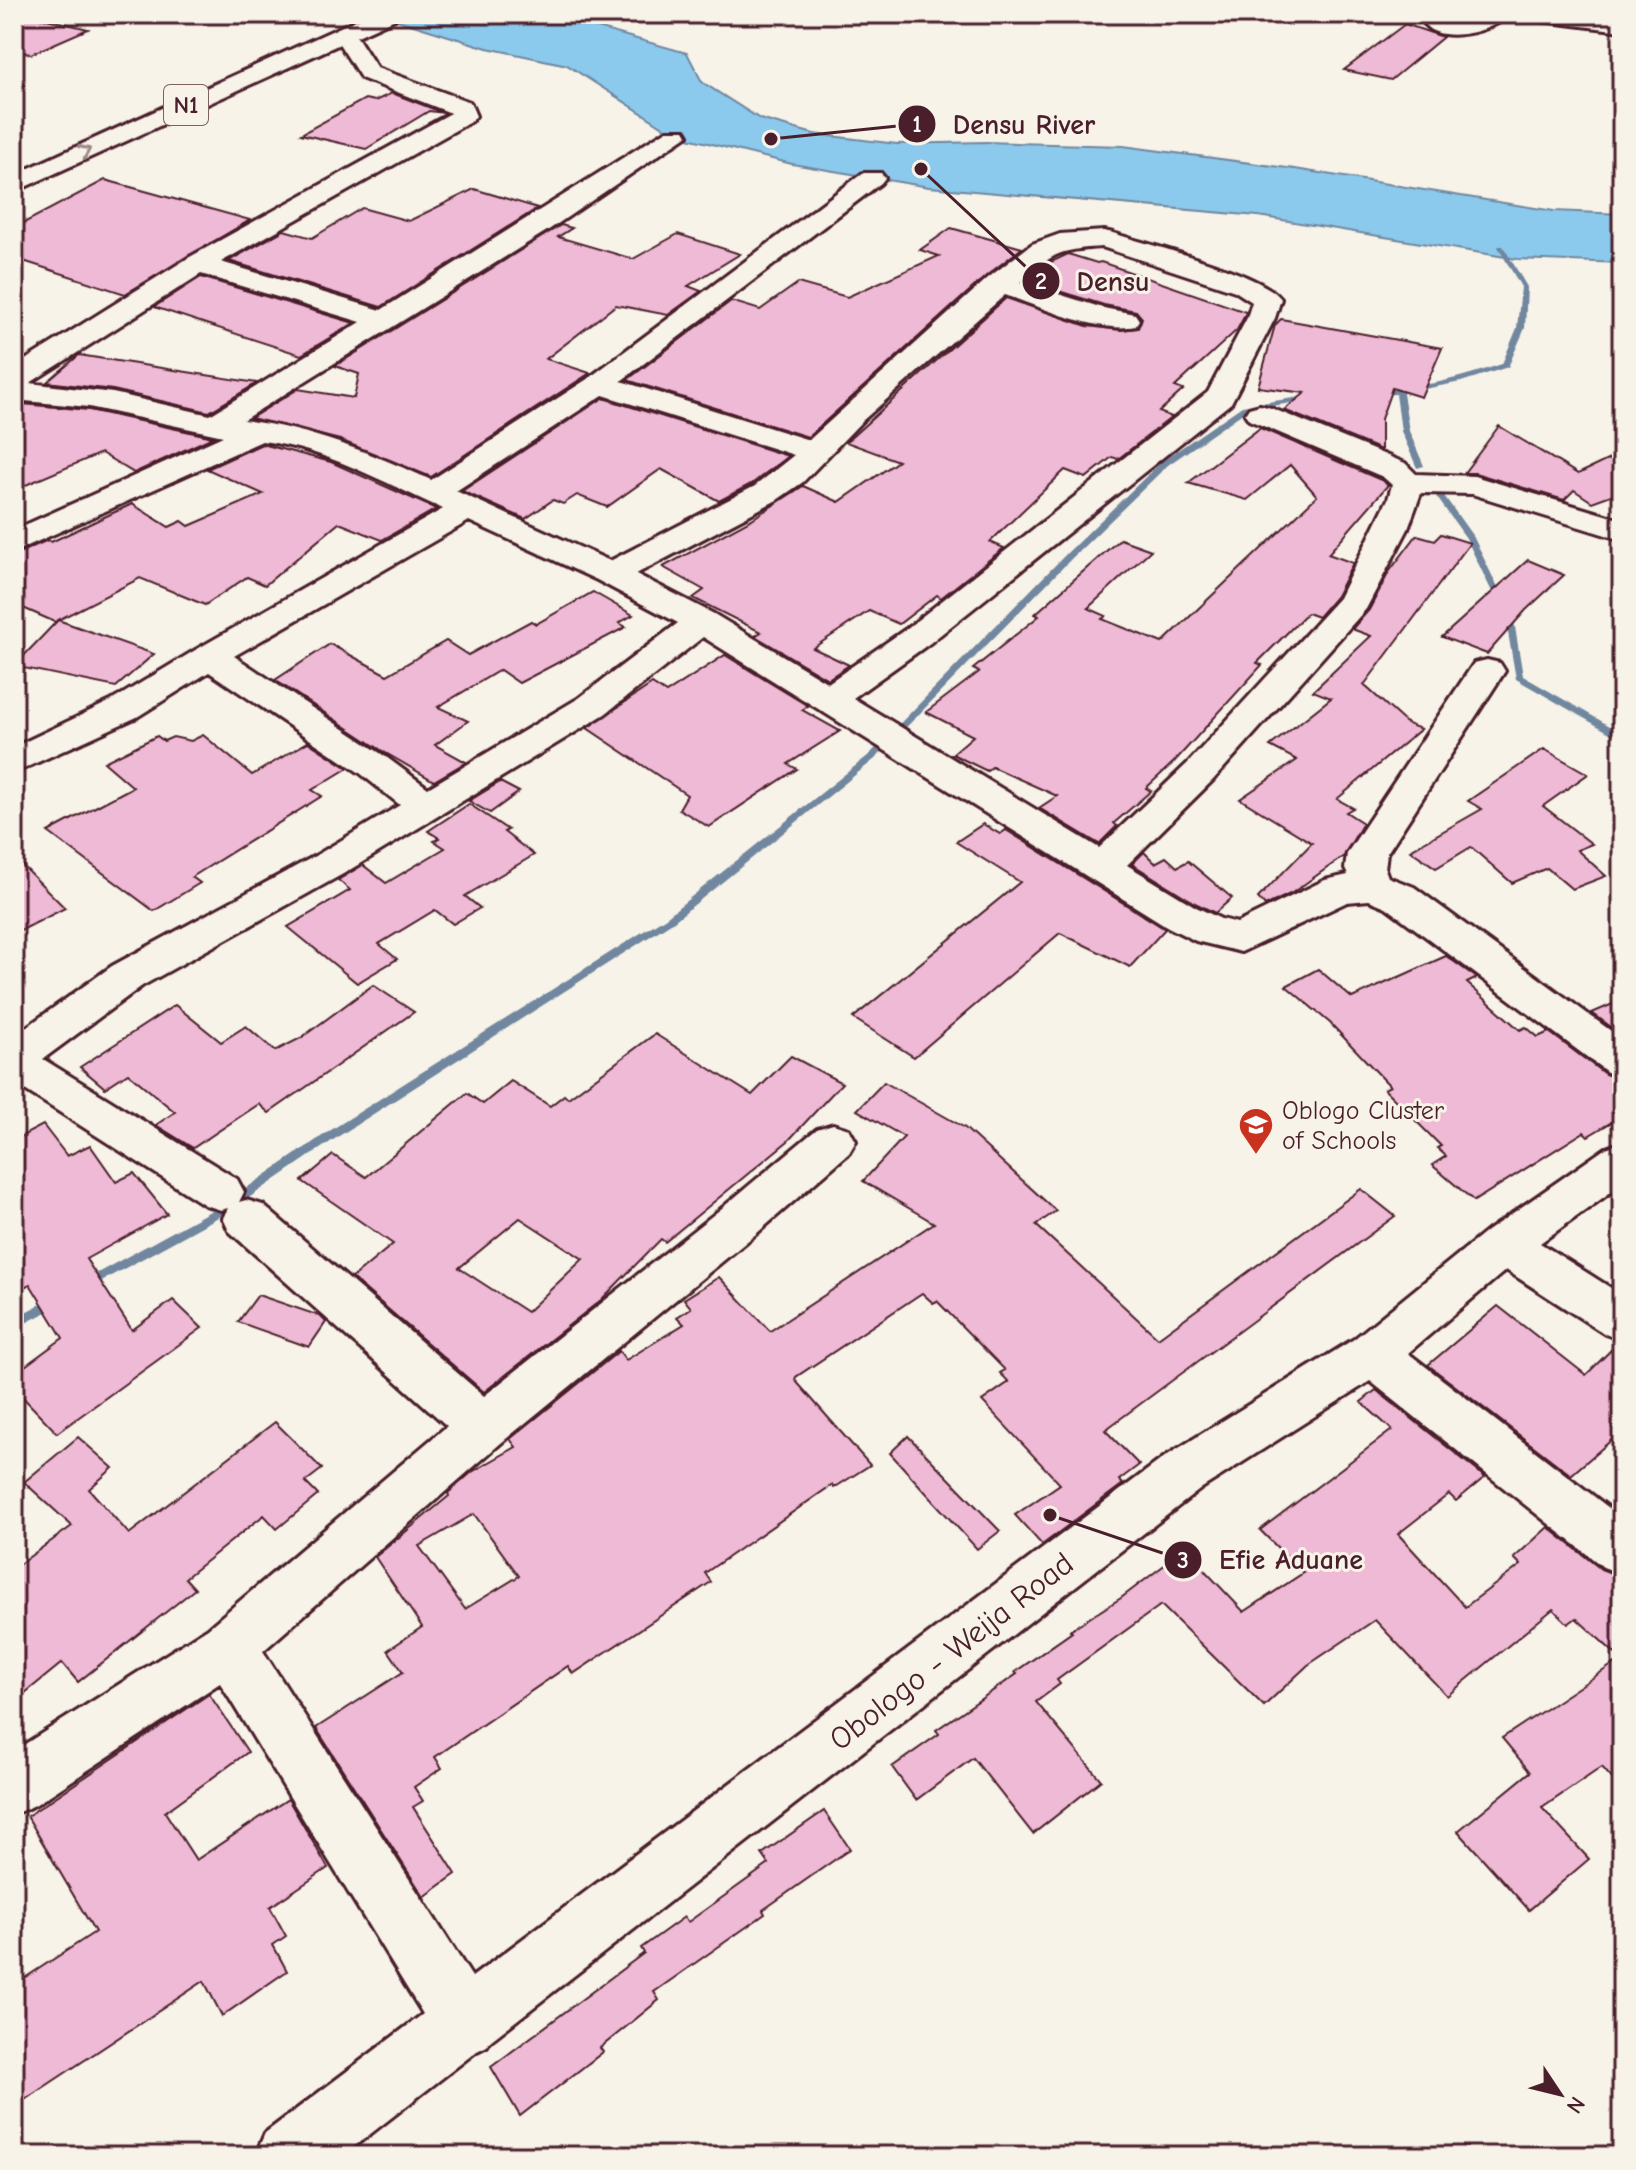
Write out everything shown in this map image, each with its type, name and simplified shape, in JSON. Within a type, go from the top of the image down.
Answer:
[{"type":"main road","name":"N1","points":[[14,184],[353,34],[387,14]]},
{"type":"main road","points":[[1436,25],[1476,27],[1498,14]]},
{"type":"main road","points":[[1542,14],[1616,26]]},
{"type":"main road","points":[[295,30],[323,18]]},
{"type":"main road","points":[[14,381],[34,365],[198,264],[464,116],[462,107],[369,73],[353,34]]},
{"type":"main road","points":[[215,425],[676,135]]},
{"type":"main road","points":[[433,492],[599,384],[872,178]]},
{"type":"main road","points":[[612,573],[766,493],[800,469],[851,415],[998,284],[1041,250],[1060,242],[1104,239],[1245,285],[1267,299],[1261,318],[1220,397],[918,636],[829,699]]},
{"type":"main road","points":[[198,264],[384,320]]},
{"type":"main road","points":[[998,284],[1099,316],[1125,320]]},
{"type":"main road","points":[[599,384],[816,452]]},
{"type":"main road","points":[[14,391],[52,391],[115,401],[215,425],[313,443],[433,492],[530,533],[702,621],[1182,917],[1210,931],[1241,938],[1339,890],[1372,886],[1400,897],[1622,1061]]},
{"type":"main road","points":[[1260,414],[1394,470],[1408,483],[1474,485],[1622,530]]},
{"type":"main road","points":[[14,542],[259,431]]},
{"type":"main road","points":[[1102,867],[1200,772],[1354,602],[1369,568],[1397,520],[1408,483]]},
{"type":"main road","points":[[14,761],[124,709],[209,656],[468,508]]},
{"type":"main road","points":[[1577,516],[1622,513]]},
{"type":"main road","points":[[483,1427],[233,1205],[14,1060],[127,976],[329,865],[592,706],[702,621]]},
{"type":"main road","points":[[209,656],[373,765],[427,807]]},
{"type":"main road","points":[[1372,886],[1365,869],[1367,853],[1487,671]]},
{"type":"main road","points":[[14,1785],[228,1646],[483,1427],[739,1221],[833,1141]]},
{"type":"main road","name":"Obologo - Weija Road","points":[[288,2156],[465,2024],[1184,1472],[1372,1354],[1504,1244],[1622,1160]]},
{"type":"main road","points":[[1504,1244],[1622,1320]]},
{"type":"main road","points":[[1372,1354],[1622,1550]]},
{"type":"main road","points":[[228,1646],[465,2024]]},
{"type":"water","points":[[378,14],[548,14],[687,53],[702,82],[760,119],[814,134],[897,144],[985,142],[1123,146],[1295,169],[1554,211],[1622,214],[1622,263],[1517,259],[1258,216],[929,187],[792,164],[676,135],[567,65],[487,48]]},
{"type":"building","points":[[14,14],[88,29],[31,54],[14,50]]},
{"type":"building","points":[[1405,24],[1443,37],[1391,80],[1344,70]]},
{"type":"building","points":[[392,93],[444,113],[429,111],[366,149],[301,134],[365,99],[375,101]]},
{"type":"building","points":[[105,180],[250,220],[125,294],[14,258],[14,228]]},
{"type":"building","points":[[474,189],[538,208],[381,307],[229,261],[284,230],[312,238],[362,208],[409,221]]},
{"type":"building","points":[[561,225],[572,228],[558,237],[633,259],[678,234],[740,254],[688,286],[701,291],[668,315],[616,305],[546,359],[590,373],[431,477],[340,440],[251,418],[298,389],[354,398],[359,374],[335,366]]},
{"type":"building","points":[[951,228],[1022,248],[986,276],[808,437],[627,380],[731,301],[760,310],[798,283],[847,297],[939,256],[920,250]]},
{"type":"building","points":[[1068,254],[1101,262],[1246,312],[1237,330],[1175,387],[1183,390],[1159,412],[1172,417],[1118,459],[1112,457],[1086,478],[1065,470],[990,542],[1004,548],[941,598],[937,595],[899,624],[869,611],[813,648],[849,665],[828,679],[755,636],[761,632],[693,598],[704,590],[663,567],[752,519],[803,486],[839,502],[898,461],[846,442],[1006,298],[1087,326],[1121,330],[1138,328],[1142,318],[1136,311],[1104,305],[1026,281],[1051,262]]},
{"type":"building","points":[[201,277],[354,323],[301,355],[154,307]]},
{"type":"building","points":[[1281,319],[1442,348],[1421,397],[1392,388],[1381,419],[1381,450],[1284,410],[1305,393],[1258,387],[1275,325]]},
{"type":"building","points":[[79,355],[257,383],[209,412],[113,390],[47,382]]},
{"type":"building","points":[[603,398],[788,456],[753,483],[719,501],[661,469],[607,507],[577,495],[563,504],[553,500],[525,519],[462,491]]},
{"type":"building","points":[[22,404],[89,410],[213,437],[134,473],[101,453],[14,490],[14,411]]},
{"type":"building","points":[[1499,426],[1578,474],[1622,453],[1622,491],[1592,502],[1574,490],[1564,500],[1475,473],[1464,473]]},
{"type":"building","points":[[1260,428],[1388,485],[1328,554],[1353,563],[1336,596],[1318,617],[1307,613],[1257,663],[1262,665],[1174,762],[1146,788],[1151,791],[1114,823],[1117,826],[1099,844],[1039,808],[1057,796],[992,767],[987,771],[952,754],[973,736],[926,712],[979,672],[973,669],[1039,616],[1035,614],[1120,539],[1151,550],[1088,608],[1106,616],[1102,619],[1162,643],[1317,496],[1290,465],[1247,500],[1188,483]]},
{"type":"building","points":[[262,444],[331,462],[436,509],[382,540],[339,523],[265,585],[247,577],[205,605],[140,578],[55,622],[14,604],[14,555],[48,540],[51,542],[132,504],[169,527],[182,521],[189,526],[263,494],[207,469]]},
{"type":"building","points":[[1441,534],[1470,543],[1364,685],[1407,724],[1421,729],[1337,799],[1353,808],[1346,812],[1363,823],[1344,856],[1292,893],[1265,906],[1258,898],[1312,843],[1240,799],[1297,760],[1270,746],[1331,698],[1313,691],[1371,636],[1352,629],[1369,610],[1389,572],[1417,535],[1435,540]]},
{"type":"building","points":[[1528,560],[1564,575],[1526,610],[1487,654],[1442,637]]},
{"type":"building","points":[[593,592],[633,615],[619,623],[626,627],[519,683],[500,670],[438,707],[468,721],[435,745],[466,762],[434,781],[275,680],[330,644],[387,675],[446,641],[468,655],[531,621],[536,624]]},
{"type":"building","points":[[58,620],[154,654],[116,687],[14,666]]},
{"type":"building","points":[[725,655],[808,706],[802,710],[840,731],[788,764],[797,769],[709,827],[679,809],[687,795],[587,728],[652,684],[666,693]]},
{"type":"building","points":[[203,735],[252,775],[308,742],[348,768],[312,790],[322,796],[192,877],[200,883],[154,911],[48,832],[133,787],[104,762],[157,736],[164,741],[173,737],[191,741]]},
{"type":"building","points":[[1544,749],[1588,774],[1543,806],[1592,844],[1577,850],[1606,876],[1572,889],[1547,868],[1512,883],[1471,847],[1436,868],[1410,850],[1482,809],[1468,801]]},
{"type":"building","points":[[500,782],[519,792],[490,813],[469,801]]},
{"type":"building","points":[[469,804],[508,830],[504,832],[534,855],[465,896],[480,908],[453,924],[435,910],[379,944],[397,959],[357,983],[288,927],[350,890],[338,880],[363,865],[386,883],[445,848],[434,841],[439,838],[428,831]]},
{"type":"building","points":[[983,824],[1000,834],[1006,830],[1165,929],[1130,967],[1060,933],[914,1057],[853,1018],[1020,882],[956,842]]},
{"type":"building","points":[[1144,852],[1155,863],[1166,857],[1177,867],[1188,861],[1232,898],[1215,913],[1197,904],[1132,864]]},
{"type":"building","points":[[14,857],[65,908],[14,934]]},
{"type":"building","points":[[1446,956],[1477,978],[1467,983],[1520,1030],[1526,1027],[1538,1037],[1549,1032],[1605,1074],[1622,1080],[1622,1116],[1588,1136],[1584,1132],[1474,1201],[1432,1165],[1446,1156],[1437,1148],[1441,1146],[1384,1089],[1390,1086],[1330,1023],[1286,986],[1318,969],[1352,998]]},
{"type":"building","points":[[373,985],[414,1012],[269,1113],[259,1104],[193,1148],[156,1125],[175,1112],[128,1073],[105,1088],[80,1067],[175,1005],[221,1042],[246,1026],[275,1051],[301,1038]]},
{"type":"building","points":[[1622,1000],[1622,1035],[1592,1013]]},
{"type":"building","points":[[655,1034],[752,1095],[791,1056],[842,1083],[788,1141],[665,1242],[661,1239],[601,1300],[484,1392],[352,1278],[393,1244],[302,1181],[333,1155],[366,1177],[467,1093],[483,1104],[511,1081],[550,1106],[564,1095],[568,1098]],"holes":[[[520,1218],[583,1259],[527,1312],[459,1268]]]},
{"type":"building","points":[[884,1082],[965,1128],[1056,1211],[1036,1225],[1158,1338],[1361,1189],[1395,1216],[1105,1430],[1139,1465],[1119,1480],[1123,1484],[1042,1545],[1015,1515],[1060,1484],[982,1401],[1009,1382],[1000,1373],[1005,1370],[937,1301],[933,1303],[922,1293],[796,1377],[795,1380],[870,1465],[834,1488],[832,1485],[705,1573],[711,1582],[573,1674],[568,1666],[435,1757],[442,1768],[414,1787],[423,1801],[413,1807],[456,1874],[424,1897],[316,1728],[403,1672],[388,1650],[422,1627],[375,1557],[449,1496],[448,1493],[472,1472],[516,1447],[510,1439],[619,1351],[626,1360],[684,1324],[677,1317],[691,1308],[684,1299],[719,1277],[770,1331],[934,1223],[863,1181],[904,1137],[857,1110]],"holes":[[[474,1514],[519,1576],[465,1609],[419,1546]]]},
{"type":"building","points":[[43,1125],[67,1156],[90,1145],[116,1182],[134,1173],[167,1214],[86,1259],[132,1330],[173,1300],[202,1328],[57,1433],[14,1388],[14,1374],[63,1338],[30,1284],[14,1292],[14,1140]]},
{"type":"building","points":[[258,1295],[320,1316],[326,1322],[309,1347],[238,1322]]},
{"type":"building","points":[[1498,1306],[1586,1375],[1619,1342],[1622,1343],[1622,1431],[1571,1475],[1428,1365]]},
{"type":"building","points":[[1376,1390],[1485,1477],[1456,1501],[1449,1494],[1398,1534],[1465,1607],[1521,1565],[1514,1558],[1548,1527],[1601,1569],[1622,1577],[1622,1790],[1602,1767],[1542,1808],[1589,1859],[1529,1910],[1458,1831],[1530,1772],[1502,1738],[1621,1659],[1576,1618],[1568,1624],[1553,1609],[1447,1696],[1375,1620],[1308,1665],[1264,1706],[1161,1605],[1057,1680],[1060,1684],[1036,1702],[1101,1780],[1033,1834],[973,1758],[916,1800],[892,1767],[939,1734],[936,1730],[1072,1632],[1070,1630],[1121,1598],[1171,1560],[1179,1569],[1193,1558],[1244,1612],[1303,1573],[1260,1530],[1392,1430],[1361,1402]]},
{"type":"building","points":[[275,1422],[322,1469],[305,1482],[318,1495],[277,1529],[264,1515],[185,1578],[195,1589],[78,1682],[62,1663],[14,1702],[14,1568],[72,1526],[24,1482],[78,1437],[113,1468],[89,1489],[129,1534]]},
{"type":"building","points":[[908,1436],[1000,1531],[977,1549],[890,1453]]},
{"type":"building","points":[[209,1694],[248,1752],[165,1812],[196,1860],[288,1799],[328,1868],[270,1907],[286,1936],[273,1945],[287,1971],[222,2016],[204,1981],[14,2107],[14,1985],[95,1932],[27,1816]]},
{"type":"building","points":[[824,1811],[850,1849],[763,1910],[765,1914],[654,1992],[659,2000],[600,2048],[603,2052],[520,2116],[491,2067],[644,1953],[641,1948],[684,1917],[688,1922],[769,1864],[762,1854]]},
{"type":"waterway","points":[[1378,393],[1443,384],[1505,365],[1521,328],[1524,287],[1501,247]]},
{"type":"waterway","points":[[1399,392],[1405,431],[1420,466]]},
{"type":"waterway","points":[[85,1285],[227,1207],[335,1133],[670,919],[872,757],[1165,463],[1245,408],[1313,397]]},
{"type":"waterway","points":[[1437,492],[1470,538],[1510,621],[1519,677],[1622,737]]},
{"type":"waterway","points":[[14,1324],[56,1301]]},
{"type":"place","name":"Densu River","points":[[771,139]]},
{"type":"place","name":"Densu","points":[[921,169]]},
{"type":"place","name":"Oblogo Cluster of Schools","points":[[1256,1156]]},
{"type":"place","name":"Efie Aduane","points":[[1050,1515]]}]
